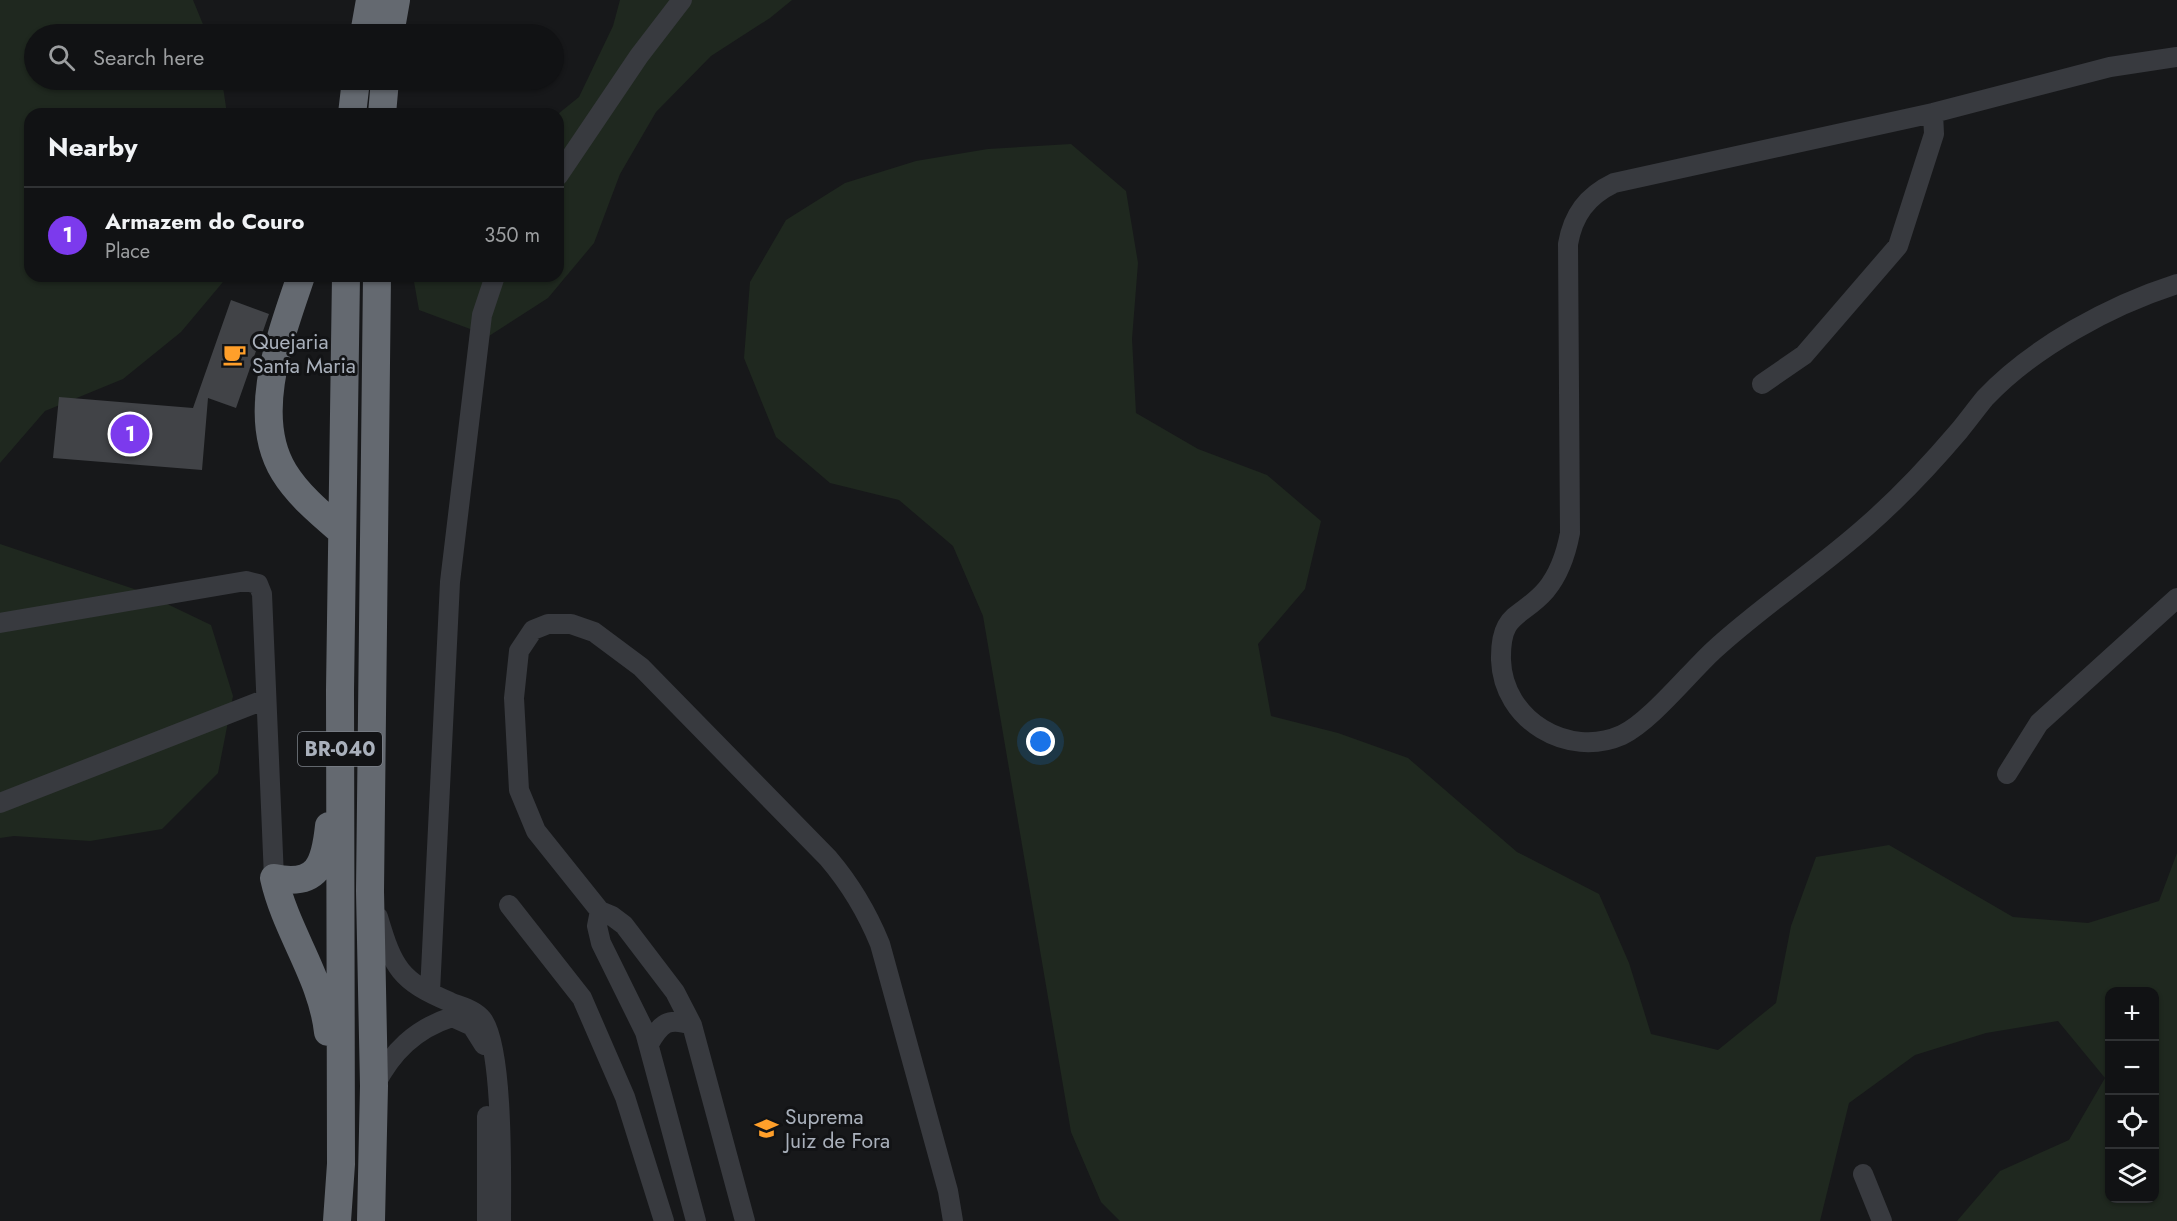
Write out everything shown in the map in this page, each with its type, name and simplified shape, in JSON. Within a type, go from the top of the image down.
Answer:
[{"type":"highway","points":[[366,24],[370,0]]},
{"type":"highway","points":[[392,24],[396,0]]},
{"type":"highway","points":[[353,108],[355,90]]},
{"type":"highway","points":[[383,108],[384,90]]},
{"type":"highway","points":[[299,282],[284,320],[270,375],[271,433],[274,452],[296,488],[342,532]]},
{"type":"highway","name":"BR-040","points":[[338,1221],[341,1164],[340,690],[346,282]]},
{"type":"highway","name":"BR-040","points":[[371,1221],[374,1086],[370,891],[376,282]]},
{"type":"highway","points":[[340,690],[328,836],[324,857],[318,870],[311,876],[289,881],[274,878],[280,903],[325,1007],[341,1164]]},
{"type":"street","points":[[564,167],[639,56],[682,0]]},
{"type":"street","points":[[2177,57],[2110,67],[1933,112],[1614,183],[1592,196],[1576,217],[1568,244],[1570,533],[1562,563],[1555,577],[1536,600],[1510,617],[1502,646],[1501,662],[1509,692],[1516,705],[1538,727],[1551,734],[1580,742],[1610,739],[1637,726],[1715,649],[1868,525],[1932,462],[1986,398],[2012,375],[2067,335],[2099,317],[2177,284]]},
{"type":"street","points":[[1762,384],[1804,356],[1898,246],[1934,134],[1933,112]]},
{"type":"street","points":[[430,992],[450,582],[482,315],[493,282]]},
{"type":"street","points":[[0,623],[250,581],[258,584],[262,594],[274,878]]},
{"type":"street","points":[[2007,774],[2039,723],[2177,598]]},
{"type":"street","points":[[745,1221],[692,1025],[675,992],[624,925],[600,911],[536,831],[519,790],[514,698],[519,651],[533,630],[548,624],[571,624],[594,632],[641,667],[828,858],[850,884],[880,944],[948,1191],[953,1221]]},
{"type":"street","points":[[0,803],[266,699]]},
{"type":"street","points":[[370,891],[394,964],[409,980],[430,992],[472,1026],[484,1046],[487,1065],[487,1221]]},
{"type":"street","points":[[509,905],[582,998],[625,1097],[664,1221]]},
{"type":"street","points":[[600,911],[597,926],[601,943],[645,1032],[696,1221]]},
{"type":"street","points":[[374,1086],[385,1065],[399,1048],[451,1010],[477,1014],[490,1033],[495,1059],[501,1157],[501,1221]]},
{"type":"street","points":[[649,1044],[657,1030],[665,1023],[677,1020],[692,1025]]},
{"type":"street","points":[[1863,1174],[1882,1221]]},
{"type":"shaded area","points":[[0,0],[193,0],[203,24],[24,24],[24,90],[223,90],[226,108],[24,108],[24,282],[223,282],[181,332],[123,379],[45,411],[0,463]]},
{"type":"shaded area","points":[[620,0],[792,0],[770,18],[711,56],[656,112],[620,174],[594,243],[564,279],[564,109],[579,97],[613,26]]},
{"type":"shaded area","points":[[1071,144],[1126,191],[1138,263],[1132,339],[1136,413],[1198,449],[1267,475],[1321,521],[1305,589],[1258,644],[1271,716],[1338,733],[1408,758],[1517,852],[1599,894],[1629,963],[1651,1034],[1718,1050],[1776,1003],[1791,926],[1816,857],[1889,845],[2013,917],[2088,923],[2159,901],[2177,853],[2177,1221],[1957,1221],[2000,1171],[2069,1140],[2105,1078],[2058,1021],[1986,1033],[1915,1055],[1849,1103],[1820,1221],[1120,1221],[1101,1202],[1071,1132],[983,616],[953,546],[899,500],[830,483],[776,437],[744,358],[750,282],[786,220],[845,183],[916,161],[988,149]]},
{"type":"shaded area","points":[[414,282],[561,282],[548,298],[489,336],[419,310]]},
{"type":"shaded area","points":[[0,544],[140,591],[211,625],[233,696],[218,773],[162,829],[90,841],[14,836],[0,838]]},
{"type":"building","points":[[231,300],[269,314],[236,408],[208,398],[202,470],[53,458],[59,397],[193,408]]},
{"type":"place","name":"Quejaria Santa Maria","points":[[234,354]]},
{"type":"place","name":"Armazem do Couro","points":[[130,434]]},
{"type":"place","name":"Suprema Juiz de Fora","points":[[767,1129]]}]
